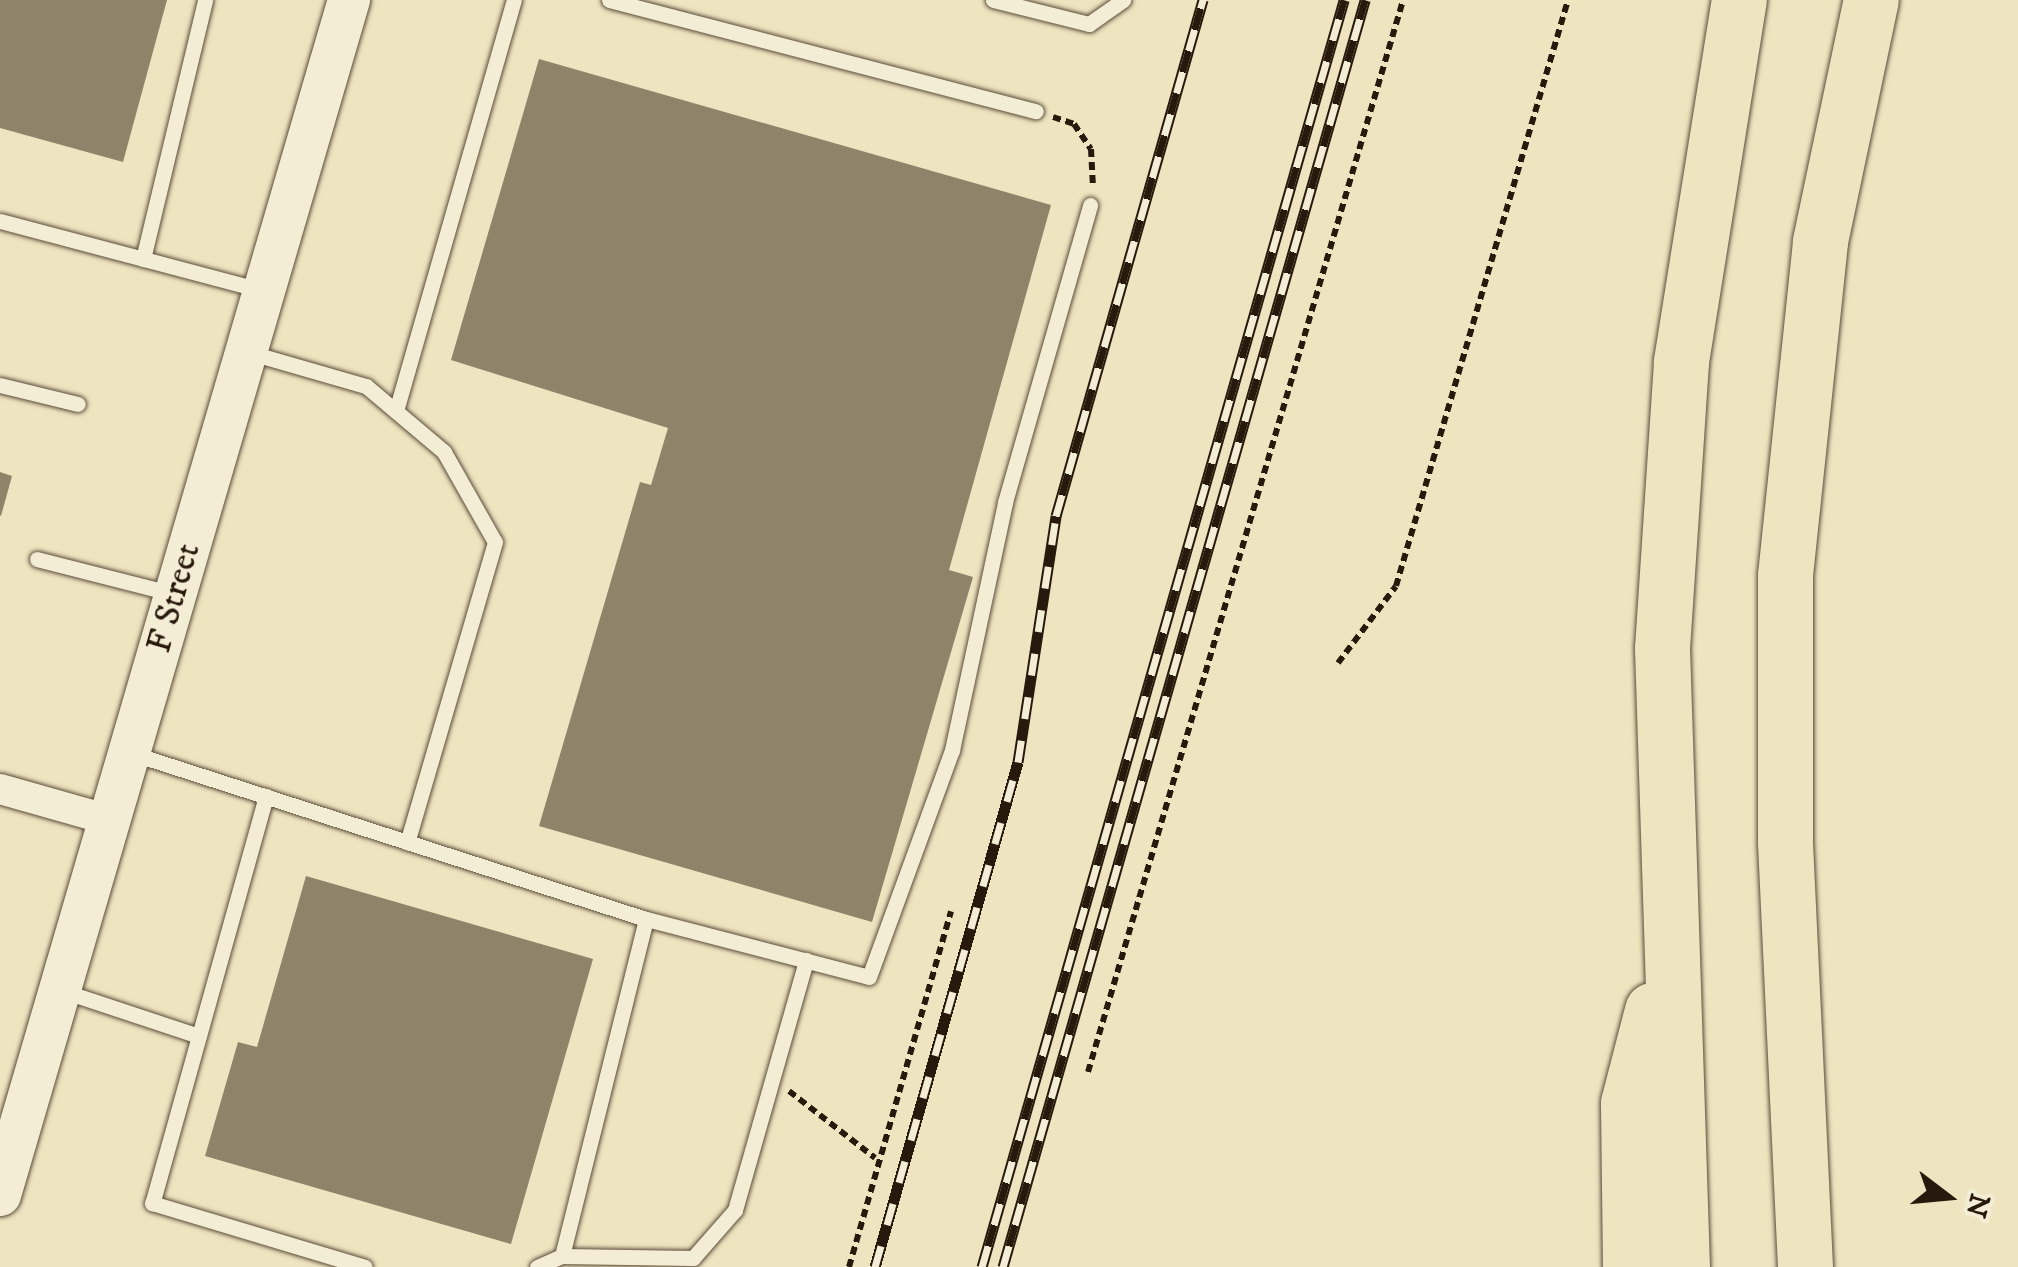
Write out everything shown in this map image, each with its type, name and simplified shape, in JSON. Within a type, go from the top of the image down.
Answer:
[{"type":"highway","points":[[1682,1267],[1666,954],[1669,492],[1698,233],[1740,0]]},
{"type":"highway","points":[[1804,1267],[1782,654],[1803,357],[1871,0]]},
{"type":"highway","points":[[1782,654],[1839,1267]]},
{"type":"highway","points":[[1630,1267],[1628,1104],[1666,954]]},
{"type":"street","name":"F Street","points":[[1,1188],[106,818],[129,752],[349,0]]},
{"type":"street","points":[[0,789],[106,818]]},
{"type":"lane","points":[[143,259],[204,0]]},
{"type":"lane","points":[[396,411],[514,0]]},
{"type":"lane","points":[[609,0],[1036,112]]},
{"type":"lane","points":[[993,0],[1089,24],[1124,0]]},
{"type":"lane","points":[[129,752],[646,919],[869,976],[952,750],[1005,502],[1090,205]]},
{"type":"lane","points":[[0,221],[264,291]]},
{"type":"lane","points":[[246,352],[366,386],[444,452],[495,542],[406,842]]},
{"type":"lane","points":[[0,385],[78,404]]},
{"type":"lane","points":[[37,560],[175,594]]},
{"type":"lane","points":[[266,796],[152,1203],[365,1267]]},
{"type":"lane","points":[[562,1256],[646,919]]},
{"type":"lane","points":[[537,1267],[562,1256],[693,1258],[735,1210],[806,960]]},
{"type":"lane","points":[[60,990],[199,1036]]},
{"type":"path","points":[[1088,1072],[1403,0]]},
{"type":"path","points":[[1338,663],[1402,570],[1568,0]]},
{"type":"path","points":[[1036,112],[1074,124],[1091,148],[1090,205]]},
{"type":"path","points":[[849,1267],[875,1158],[951,911]]},
{"type":"path","points":[[772,1078],[875,1158]]},
{"type":"building","points":[[0,0],[167,0],[123,162],[0,128]]},
{"type":"building","points":[[539,59],[1051,205],[949,570],[973,577],[872,922],[539,826],[640,482],[651,485],[668,428],[451,360]]},
{"type":"building","points":[[0,472],[12,476],[1,516],[0,515]]},
{"type":"building","points":[[306,876],[593,959],[511,1244],[205,1156],[238,1042],[257,1047]]},
{"type":"railway","points":[[875,1267],[1018,762],[1056,516],[1203,0]]},
{"type":"railway","points":[[982,1267],[1344,0]]},
{"type":"railway","points":[[1003,1267],[1365,0]]}]
